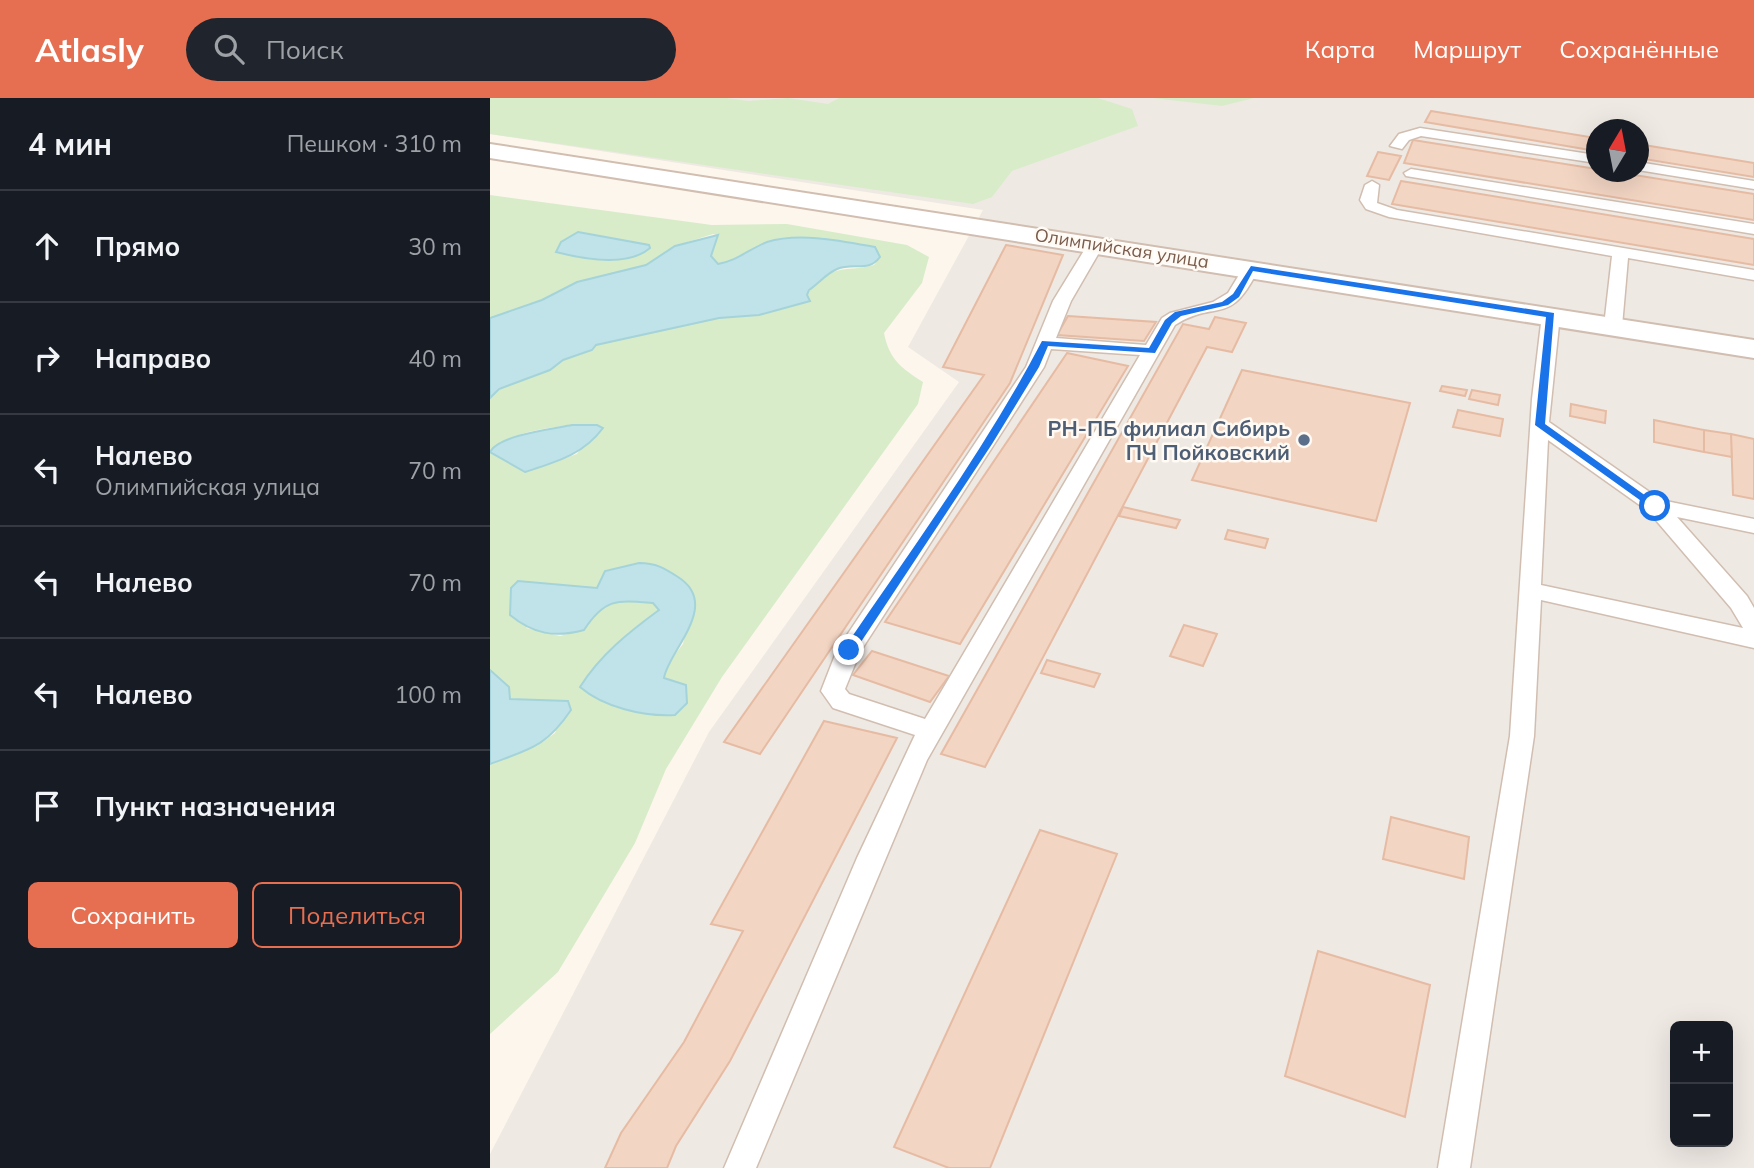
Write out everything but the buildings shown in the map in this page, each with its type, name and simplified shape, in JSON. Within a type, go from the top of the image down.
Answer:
[{"type":"street","name":"Олимпийская улица","points":[[490,151],[1251,268],[1754,349]]},
{"type":"lane","points":[[1397,146],[1404,137],[1420,132],[1586,157]]},
{"type":"lane","points":[[1649,168],[1754,185]]},
{"type":"lane","points":[[1411,173],[1754,229]]},
{"type":"lane","points":[[1372,185],[1368,200],[1371,206],[1381,211],[1754,275]]},
{"type":"lane","points":[[931,731],[841,701],[833,691],[838,674],[881,600],[987,444],[1035,367],[1062,301],[1096,244]]},
{"type":"lane","points":[[1613,326],[1620,253]]},
{"type":"lane","points":[[740,1168],[813,1001],[886,818],[931,731],[1168,322],[1178,314],[1225,303],[1236,296],[1251,268]]},
{"type":"lane","points":[[1454,1168],[1522,736],[1540,425],[1551,315]]},
{"type":"lane","points":[[1045,343],[1152,351]]},
{"type":"lane","points":[[1540,425],[1655,506],[1739,602],[1754,628]]},
{"type":"lane","points":[[1655,506],[1754,526]]},
{"type":"lane","points":[[1530,590],[1754,639]]},
{"type":"shaded area","points":[[490,98],[1754,98],[1754,1168],[490,1168],[490,1154],[709,732],[959,382],[908,347],[983,210],[490,134]]},
{"type":"green space","points":[[490,98],[727,98],[748,101],[788,98],[828,104],[839,98],[1098,98],[1132,109],[1138,126],[1012,171],[992,197],[973,204],[490,134]]},
{"type":"green space","points":[[1152,98],[1254,98],[1222,106]]},
{"type":"green space","points":[[490,195],[712,225],[787,224],[907,245],[929,257],[922,283],[884,333],[889,350],[897,362],[923,382],[918,404],[722,677],[666,769],[635,843],[558,972],[490,1034],[490,764],[537,746],[555,733],[568,701],[510,699],[509,687],[490,670],[490,452],[525,472],[577,454],[597,425],[527,432],[490,450],[490,398],[499,389],[550,370],[563,360],[596,345],[719,318],[759,315],[810,300],[806,295],[830,273],[874,265],[880,257],[874,247],[804,239],[762,245],[718,264],[711,256],[717,235],[713,234],[675,246],[646,265],[577,282],[542,300],[490,318]],"holes":[[[597,235],[649,245],[650,248],[561,242]],[[579,588],[693,598],[683,644],[666,666],[664,678],[628,633],[660,610],[653,603],[612,603],[598,612],[584,630],[560,636],[526,628]]]},
{"type":"water","points":[[578,232],[649,245],[650,248],[630,258],[605,260],[556,252],[561,242]]},
{"type":"water","points":[[718,235],[711,256],[718,264],[767,242],[793,238],[821,238],[875,247],[880,257],[871,265],[843,267],[833,271],[809,290],[807,295],[810,301],[759,315],[719,318],[596,345],[592,350],[563,360],[550,370],[499,389],[490,398],[490,318],[542,300],[577,282],[646,265],[675,246]]},
{"type":"water","points":[[572,425],[597,425],[603,428],[578,451],[525,472],[490,452],[495,446],[515,437]]},
{"type":"water","points":[[639,563],[660,567],[678,577],[690,588],[695,601],[689,628],[664,678],[686,685],[687,703],[675,715],[624,709],[600,700],[580,687],[606,654],[659,610],[653,603],[613,603],[599,612],[584,630],[563,634],[536,630],[510,615],[511,588],[518,581],[597,588],[605,571]]},
{"type":"water","points":[[490,670],[509,687],[510,699],[568,701],[571,710],[553,732],[536,745],[490,764]]},
{"type":"place","name":"РН-ПБ филиал Сибирь ПЧ Пойковский","points":[[1304,440]]},
{"type":"route","points":[[849,650],[987,444],[1035,367],[1045,343],[1152,351],[1168,322],[1178,314],[1225,303],[1236,296],[1251,268],[1551,315],[1540,425],[1655,506]]}]
